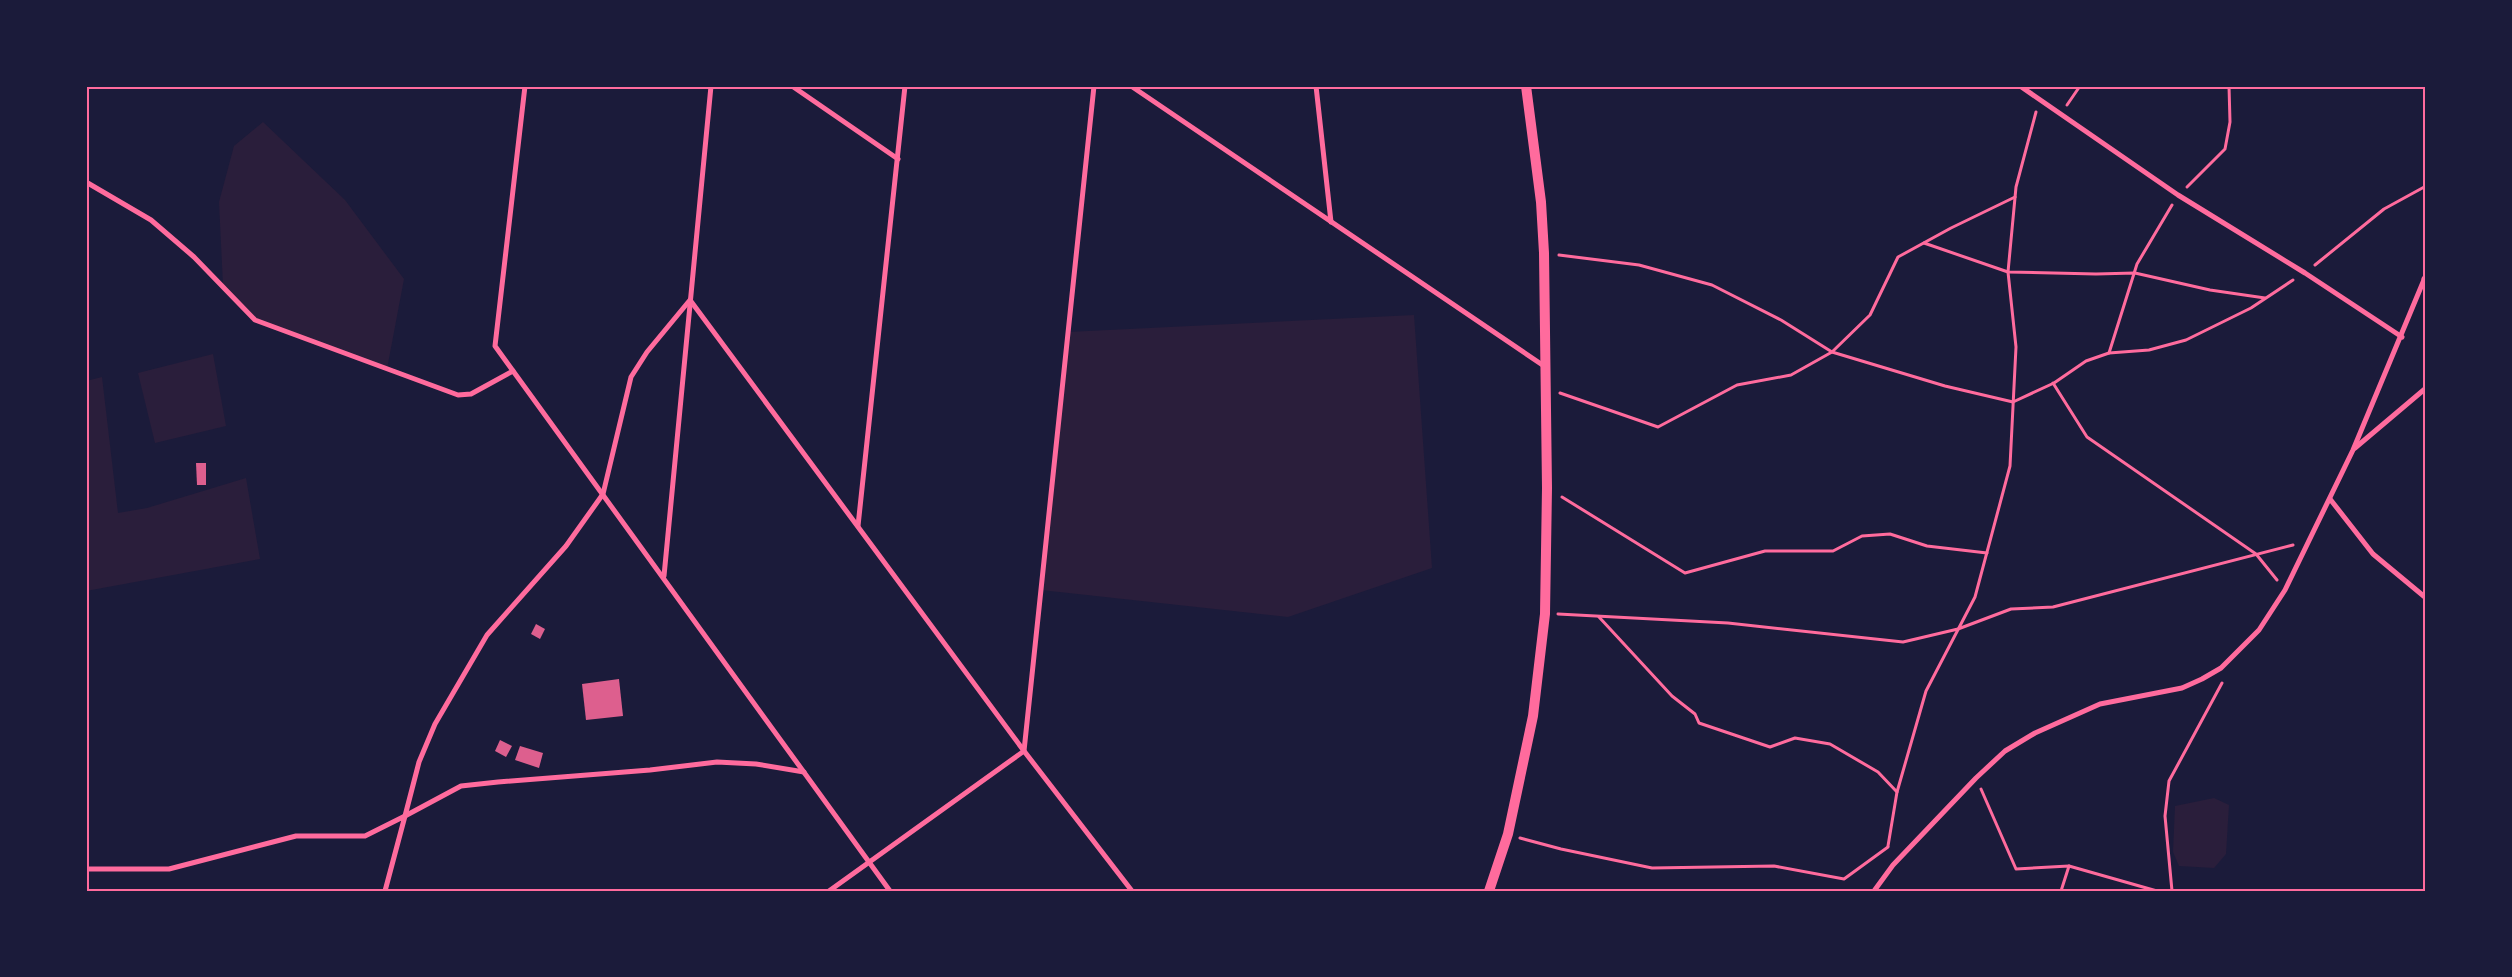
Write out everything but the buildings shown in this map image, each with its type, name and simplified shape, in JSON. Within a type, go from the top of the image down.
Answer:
[{"type":"main road","points":[[1489,891],[1508,834],[1533,716],[1545,614],[1547,488],[1544,254],[1540,202],[1526,86]]},
{"type":"street","points":[[525,86],[494,346],[604,494],[890,891]]},
{"type":"street","points":[[664,577],[711,86]]},
{"type":"street","points":[[792,86],[898,159]]},
{"type":"street","points":[[858,526],[906,86]]},
{"type":"street","points":[[829,891],[1024,751],[1094,86]]},
{"type":"street","points":[[1131,86],[1545,367]]},
{"type":"street","points":[[1316,86],[1331,222]]},
{"type":"street","points":[[2020,86],[2178,195],[2305,273],[2402,337]]},
{"type":"street","points":[[86,182],[151,220],[194,257],[255,320],[458,395],[472,394],[513,371]]},
{"type":"street","points":[[1874,891],[1893,865],[1976,778],[2005,751],[2035,733],[2100,704],[2182,688],[2221,668],[2259,630],[2285,590],[2330,499],[2353,450],[2376,391],[2402,337],[2425,277]]},
{"type":"street","points":[[2425,277],[2426,291]]},
{"type":"street","points":[[386,891],[419,762],[435,724],[487,635],[566,546],[604,494],[630,377],[647,352],[690,300]]},
{"type":"street","points":[[690,300],[1024,751],[1132,891]]},
{"type":"street","points":[[2353,450],[2426,388]]},
{"type":"street","points":[[2330,499],[2373,554],[2426,598]]},
{"type":"street","points":[[86,869],[169,869],[296,836],[365,836],[462,786],[650,770],[717,762],[756,764],[804,772]]},
{"type":"path","points":[[2061,114],[2080,86]]},
{"type":"path","points":[[2109,353],[2137,264],[2178,195],[2225,149],[2230,122],[2229,86]]},
{"type":"path","points":[[1893,865],[1888,846],[1897,792],[1926,691],[1975,597],[2010,466],[2016,347],[2008,272],[2015,197],[2040,99]]},
{"type":"path","points":[[1544,254],[1639,265],[1712,285],[1782,320],[1832,352],[1944,386],[2013,402],[2053,383],[2086,361],[2109,353],[2149,350],[2186,340],[2251,308],[2305,273],[2384,209],[2426,186]]},
{"type":"path","points":[[1546,388],[1658,427],[1737,385],[1792,375],[1832,352],[1870,315],[1898,257],[2015,197]]},
{"type":"path","points":[[1924,243],[2008,272],[2135,273],[2210,290],[2266,298]]},
{"type":"path","points":[[2053,383],[2087,437],[2256,554],[2285,590]]},
{"type":"path","points":[[1547,488],[1685,573],[1765,551],[1833,551],[1862,536],[1890,534],[1927,546],[1987,553]]},
{"type":"path","points":[[1545,614],[1728,623],[1903,642],[1958,629],[2011,609],[2053,607],[2308,542]]},
{"type":"path","points":[[1598,616],[1672,696],[1695,714],[1699,723],[1770,747],[1795,738],[1830,744],[1878,772],[1897,792]]},
{"type":"path","points":[[2172,891],[2165,816],[2169,781],[2224,678]]},
{"type":"path","points":[[1976,778],[2016,869],[2069,866],[2157,891]]},
{"type":"path","points":[[1508,834],[1561,849],[1652,868],[1774,866],[1844,879],[1888,846]]},
{"type":"path","points":[[2061,891],[2069,866]]},
{"type":"shaded area","points":[[263,122],[345,200],[404,279],[387,369],[255,320],[223,285],[219,202],[234,146]]},
{"type":"shaded area","points":[[1414,315],[1432,568],[1288,617],[1041,590],[1068,332]]},
{"type":"shaded area","points":[[213,354],[226,426],[155,443],[138,373]]},
{"type":"shaded area","points":[[102,377],[118,513],[147,508],[246,478],[260,559],[86,591],[86,381]]},
{"type":"shaded area","points":[[2214,798],[2229,805],[2226,854],[2214,868],[2179,866],[2173,852],[2175,806]]}]
